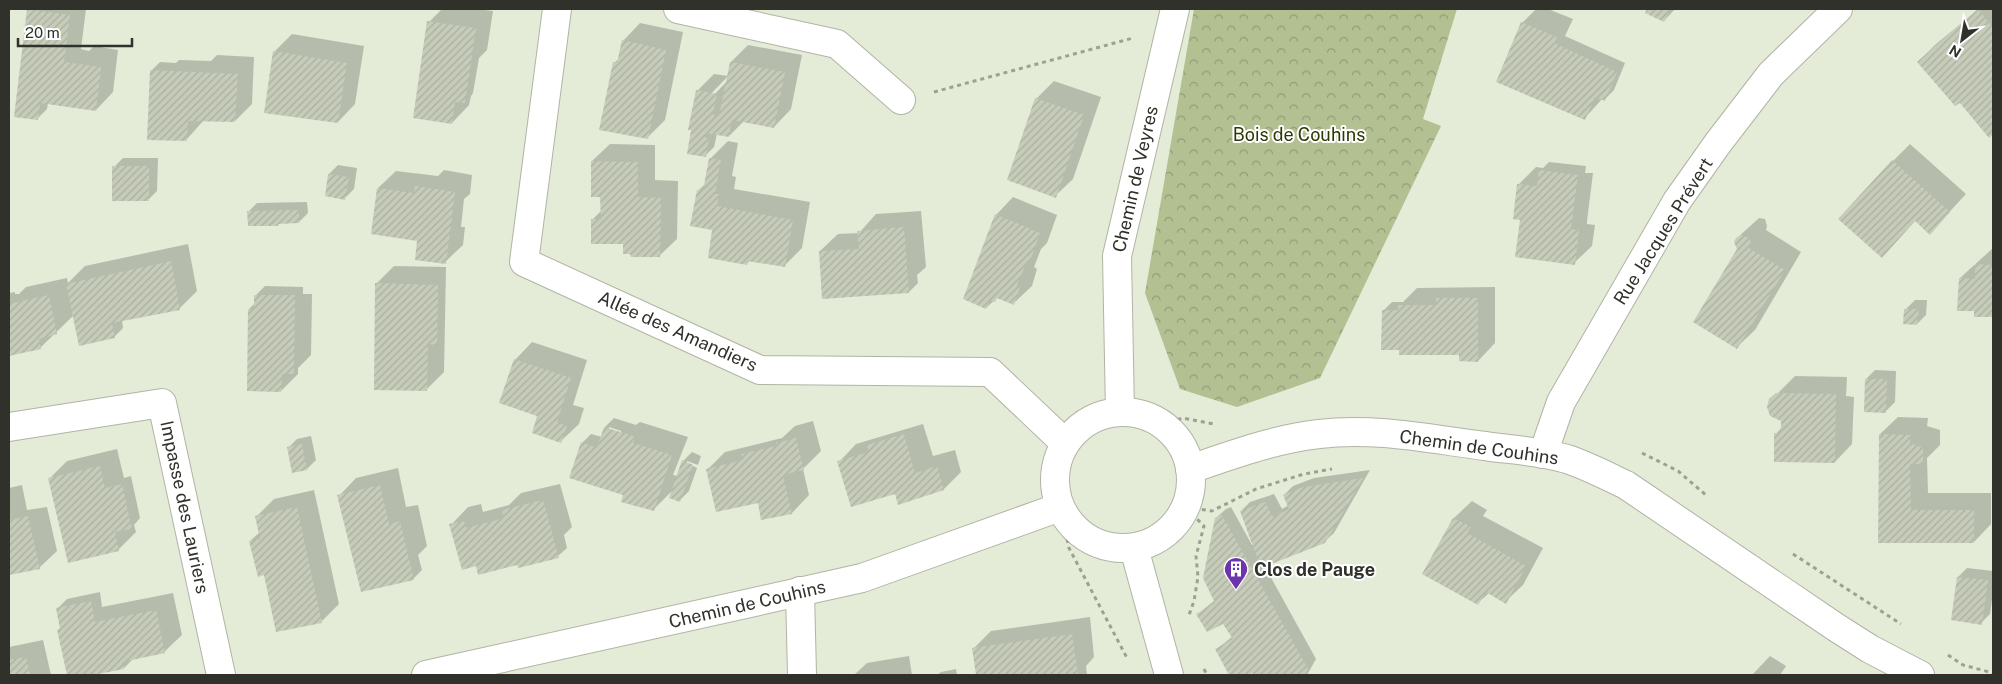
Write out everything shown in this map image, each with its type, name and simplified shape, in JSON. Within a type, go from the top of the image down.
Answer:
[{"type":"street","name":"Allée des Amandiers","points":[[557,9],[524,262],[760,370],[990,372],[1065,443]]},
{"type":"street","points":[[678,9],[837,44],[901,100]]},
{"type":"street","name":"Rue Jacques Prévert","points":[[1544,454],[1561,402],[1677,201],[1718,143],[1771,74],[1838,9]]},
{"type":"street","name":"Chemin de Veyres","points":[[1120,412],[1117,256],[1172,19]]},
{"type":"street","name":"Impasse des Lauriers","points":[[9,427],[162,403],[221,675]]},
{"type":"street","points":[[1120,412],[1142,415],[1162,424],[1175,436],[1185,452],[1190,469],[1190,494],[1186,507],[1177,522],[1165,535],[1150,543],[1134,548],[1111,548],[1090,540],[1072,526],[1060,506],[1055,485],[1056,463],[1065,443],[1086,423],[1099,416],[1120,412]]},
{"type":"street","name":"Chemin de Couhins","points":[[1190,469],[1252,448],[1292,438],[1343,432],[1373,432],[1544,454],[1566,459],[1600,472],[1626,486],[1837,628],[1885,657],[1920,675]]},
{"type":"street","name":"Chemin de Couhins","points":[[426,675],[862,578],[1060,506]]},
{"type":"street","points":[[1134,548],[1170,675]]},
{"type":"street","points":[[800,591],[802,675]]},
{"type":"path","points":[[901,100],[1172,19]]},
{"type":"path","points":[[1186,507],[1212,512],[1256,489],[1304,474],[1334,469]]},
{"type":"path","points":[[1060,506],[1069,548],[1132,666]]},
{"type":"path","points":[[1186,507],[1204,526],[1196,556],[1198,578],[1194,601],[1189,612],[1189,621]]},
{"type":"path","points":[[1202,667],[1207,675]]},
{"type":"green space","name":"Bois de Couhins","points":[[1194,9],[1457,9],[1423,119],[1441,126],[1320,378],[1237,407],[1180,389],[1145,293]]},
{"type":"building","points":[[27,9],[70,15],[64,62],[101,67],[96,111],[40,103],[38,120],[14,117]]},
{"type":"building","points":[[1647,9],[1670,10],[1664,22],[1645,13]]},
{"type":"building","points":[[1978,9],[1993,28],[1993,134],[1989,138],[1960,103],[1955,106],[1917,62]]},
{"type":"building","points":[[427,21],[476,28],[465,103],[455,102],[452,124],[413,118]]},
{"type":"building","points":[[1521,22],[1557,37],[1554,43],[1617,72],[1605,101],[1595,97],[1585,120],[1496,82]]},
{"type":"building","points":[[622,40],[666,50],[648,139],[599,130],[613,62],[617,63]]},
{"type":"building","points":[[273,51],[347,63],[338,123],[264,113]]},
{"type":"building","points":[[730,62],[785,72],[774,128],[732,120],[729,137],[706,133],[705,138],[709,138],[706,157],[687,154],[691,130],[688,130],[696,90],[717,94],[713,115],[719,116]]},
{"type":"building","points":[[150,70],[238,74],[235,122],[188,121],[187,141],[147,140]]},
{"type":"building","points":[[1035,98],[1084,115],[1056,198],[1007,180]]},
{"type":"building","points":[[709,158],[721,160],[715,194],[719,194],[717,206],[793,220],[785,267],[747,261],[747,265],[708,258],[712,230],[690,226],[697,190],[703,191]]},
{"type":"building","points":[[1892,160],[1950,212],[1930,235],[1915,221],[1882,258],[1838,219]]},
{"type":"building","points":[[591,161],[638,162],[638,197],[661,198],[660,257],[631,257],[630,254],[623,254],[623,244],[591,244],[591,219],[601,219],[600,197],[591,197]]},
{"type":"building","points":[[112,166],[149,166],[149,201],[112,201]]},
{"type":"building","points":[[1539,170],[1578,175],[1571,229],[1579,230],[1575,265],[1515,257],[1520,220],[1513,219],[1517,184],[1537,186]]},
{"type":"building","points":[[328,174],[349,177],[345,200],[325,196]]},
{"type":"building","points":[[415,186],[455,192],[446,264],[415,260],[417,241],[371,234],[377,188],[414,193]]},
{"type":"building","points":[[299,210],[299,223],[278,224],[278,226],[248,226],[247,211]]},
{"type":"building","points":[[995,214],[1040,233],[1030,262],[1027,261],[1017,285],[1020,287],[1014,305],[997,298],[995,302],[990,300],[986,309],[963,299]]},
{"type":"building","points":[[904,227],[909,293],[822,299],[819,251],[859,249],[857,231]]},
{"type":"building","points":[[1741,235],[1749,238],[1751,243],[1749,248],[1785,270],[1737,349],[1693,322],[1737,249],[1734,242]]},
{"type":"building","points":[[171,261],[180,310],[112,323],[115,338],[79,346],[66,284]]},
{"type":"building","points":[[1975,264],[1993,265],[1993,317],[1974,317],[1974,311],[1957,311],[1959,278],[1975,279]]},
{"type":"building","points":[[375,283],[438,285],[437,345],[428,344],[427,391],[374,390]]},
{"type":"building","points":[[49,295],[57,334],[39,339],[41,349],[9,356],[9,304]]},
{"type":"building","points":[[254,295],[295,295],[294,374],[282,374],[281,392],[247,391],[248,309],[254,310]]},
{"type":"building","points":[[1436,298],[1478,298],[1478,362],[1459,361],[1459,355],[1399,355],[1399,350],[1381,350],[1382,310],[1398,310],[1398,305],[1436,305]]},
{"type":"building","points":[[1904,309],[1919,309],[1917,325],[1903,324]]},
{"type":"building","points":[[514,359],[571,378],[557,422],[567,426],[561,443],[532,433],[537,416],[499,403]]},
{"type":"building","points":[[1865,379],[1887,379],[1886,413],[1864,412]]},
{"type":"building","points":[[1776,393],[1836,394],[1835,463],[1774,462],[1774,433],[1781,433],[1781,421],[1770,416],[1767,407],[1769,399]]},
{"type":"building","points":[[604,427],[636,437],[633,443],[672,455],[654,511],[621,502],[623,495],[569,478],[581,442],[597,448]]},
{"type":"building","points":[[904,434],[915,473],[937,466],[944,490],[898,505],[895,494],[851,507],[837,461],[869,452],[867,445]]},
{"type":"building","points":[[1879,434],[1911,435],[1910,443],[1923,448],[1923,464],[1910,464],[1911,510],[1974,510],[1974,543],[1878,543]]},
{"type":"building","points":[[796,438],[804,470],[783,475],[792,514],[761,520],[758,503],[716,512],[706,469],[743,460],[741,454],[777,446],[776,443]]},
{"type":"building","points":[[302,444],[307,470],[292,473],[287,447]]},
{"type":"building","points":[[682,460],[693,465],[680,502],[669,498]]},
{"type":"building","points":[[100,466],[105,488],[122,484],[132,529],[115,532],[119,551],[68,563],[48,478]]},
{"type":"building","name":"Clos de Pauge","points":[[1363,478],[1325,543],[1261,568],[1240,511],[1265,502],[1273,517],[1289,509],[1283,495],[1303,487]]},
{"type":"building","points":[[380,485],[389,524],[400,521],[414,580],[361,592],[337,495]]},
{"type":"building","points":[[543,500],[559,558],[518,568],[517,565],[478,575],[476,566],[462,570],[449,524],[464,521],[466,528],[504,518],[502,510]]},
{"type":"building","points":[[297,507],[322,623],[276,632],[264,575],[258,577],[249,541],[260,539],[255,516]]},
{"type":"building","name":"Clos de Pauge","points":[[1222,515],[1308,669],[1304,675],[1253,675],[1252,673],[1248,675],[1229,675],[1215,649],[1233,639],[1223,624],[1207,632],[1196,614],[1215,603],[1203,578],[1215,518]]},
{"type":"building","points":[[28,516],[40,569],[9,575],[9,520]]},
{"type":"building","points":[[1453,518],[1471,527],[1467,533],[1526,566],[1506,604],[1486,592],[1478,605],[1422,574]]},
{"type":"building","points":[[1957,577],[1988,580],[1982,625],[1951,620]]},
{"type":"building","points":[[91,601],[95,622],[156,610],[165,653],[122,662],[124,669],[93,675],[67,675],[57,630],[60,629],[56,608]]},
{"type":"building","points":[[1072,634],[1078,675],[976,675],[972,648]]},
{"type":"building","points":[[26,657],[30,675],[9,675],[9,660]]},
{"type":"place","name":"Clos de Pauge","points":[[1236,590]]}]
